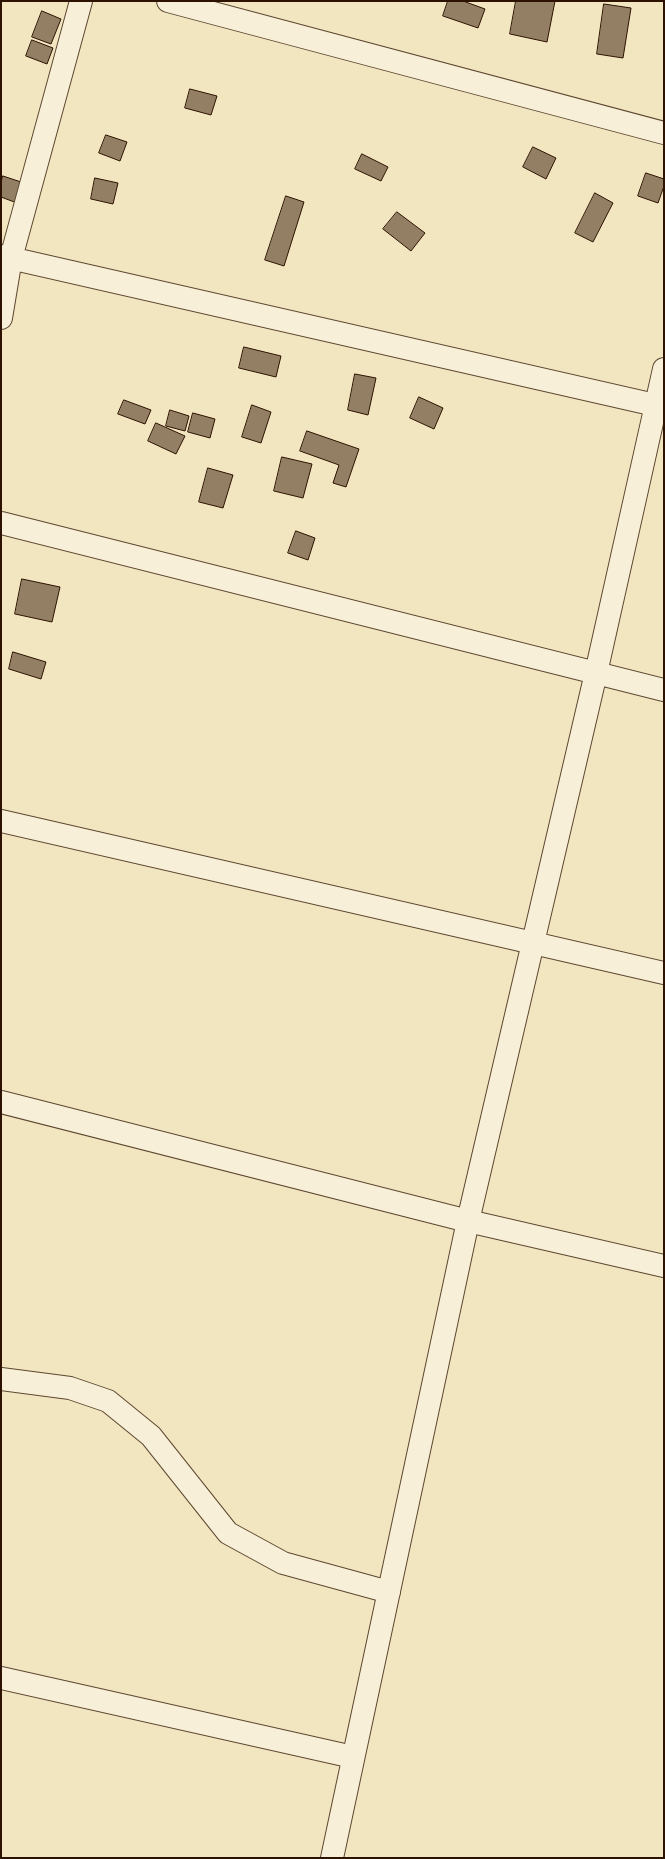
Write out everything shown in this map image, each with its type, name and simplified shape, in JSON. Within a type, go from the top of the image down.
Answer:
[{"type":"street","points":[[1,318],[6,257],[81,1]]},
{"type":"street","points":[[168,1],[664,133]]},
{"type":"street","points":[[6,257],[660,406]]},
{"type":"street","points":[[332,1858],[468,1220],[660,406],[664,369]]},
{"type":"street","points":[[1,523],[664,690]]},
{"type":"street","points":[[1,821],[664,973]]},
{"type":"street","points":[[1,1102],[468,1220],[664,1266]]},
{"type":"street","points":[[1,1379],[70,1388],[108,1401],[151,1436],[228,1533],[283,1563],[388,1592]]},
{"type":"street","points":[[1,1678],[353,1757]]},
{"type":"building","points":[[448,1],[463,1],[485,9],[478,28],[443,16]]},
{"type":"building","points":[[516,1],[555,1],[547,42],[510,34]]},
{"type":"building","points":[[604,4],[631,8],[623,58],[597,54]]},
{"type":"building","points":[[42,11],[61,19],[51,44],[32,37]]},
{"type":"building","points":[[32,40],[53,48],[47,64],[26,56]]},
{"type":"building","points":[[190,89],[217,96],[211,115],[185,108]]},
{"type":"building","points":[[106,135],[127,142],[120,161],[99,153]]},
{"type":"building","points":[[533,147],[556,158],[546,179],[523,167]]},
{"type":"building","points":[[362,154],[388,167],[381,181],[355,169]]},
{"type":"building","points":[[646,173],[664,179],[664,186],[658,203],[638,196]]},
{"type":"building","points":[[3,176],[24,183],[17,203],[1,197],[1,183]]},
{"type":"building","points":[[95,178],[118,183],[113,204],[91,199]]},
{"type":"building","points":[[595,193],[613,203],[593,242],[575,233]]},
{"type":"building","points":[[286,196],[304,202],[284,266],[265,260]]},
{"type":"building","points":[[397,212],[425,233],[411,251],[383,229]]},
{"type":"building","points":[[244,347],[281,356],[276,377],[239,368]]},
{"type":"building","points":[[355,374],[376,378],[368,415],[348,410]]},
{"type":"building","points":[[419,397],[443,408],[434,429],[410,418]]},
{"type":"building","points":[[124,400],[151,410],[145,424],[118,414]]},
{"type":"building","points":[[252,405],[271,412],[261,443],[242,437]]},
{"type":"building","points":[[170,410],[189,416],[185,431],[166,426]]},
{"type":"building","points":[[193,413],[215,419],[210,438],[188,432]]},
{"type":"building","points":[[156,423],[185,436],[176,454],[148,441]]},
{"type":"building","points":[[307,431],[359,449],[346,487],[333,483],[339,465],[300,451]]},
{"type":"building","points":[[282,457],[312,464],[303,498],[274,491]]},
{"type":"building","points":[[208,468],[233,475],[223,508],[199,502]]},
{"type":"building","points":[[296,531],[315,538],[308,560],[288,553]]},
{"type":"building","points":[[22,579],[60,587],[52,622],[15,614]]},
{"type":"building","points":[[13,652],[46,662],[41,679],[9,669]]}]
